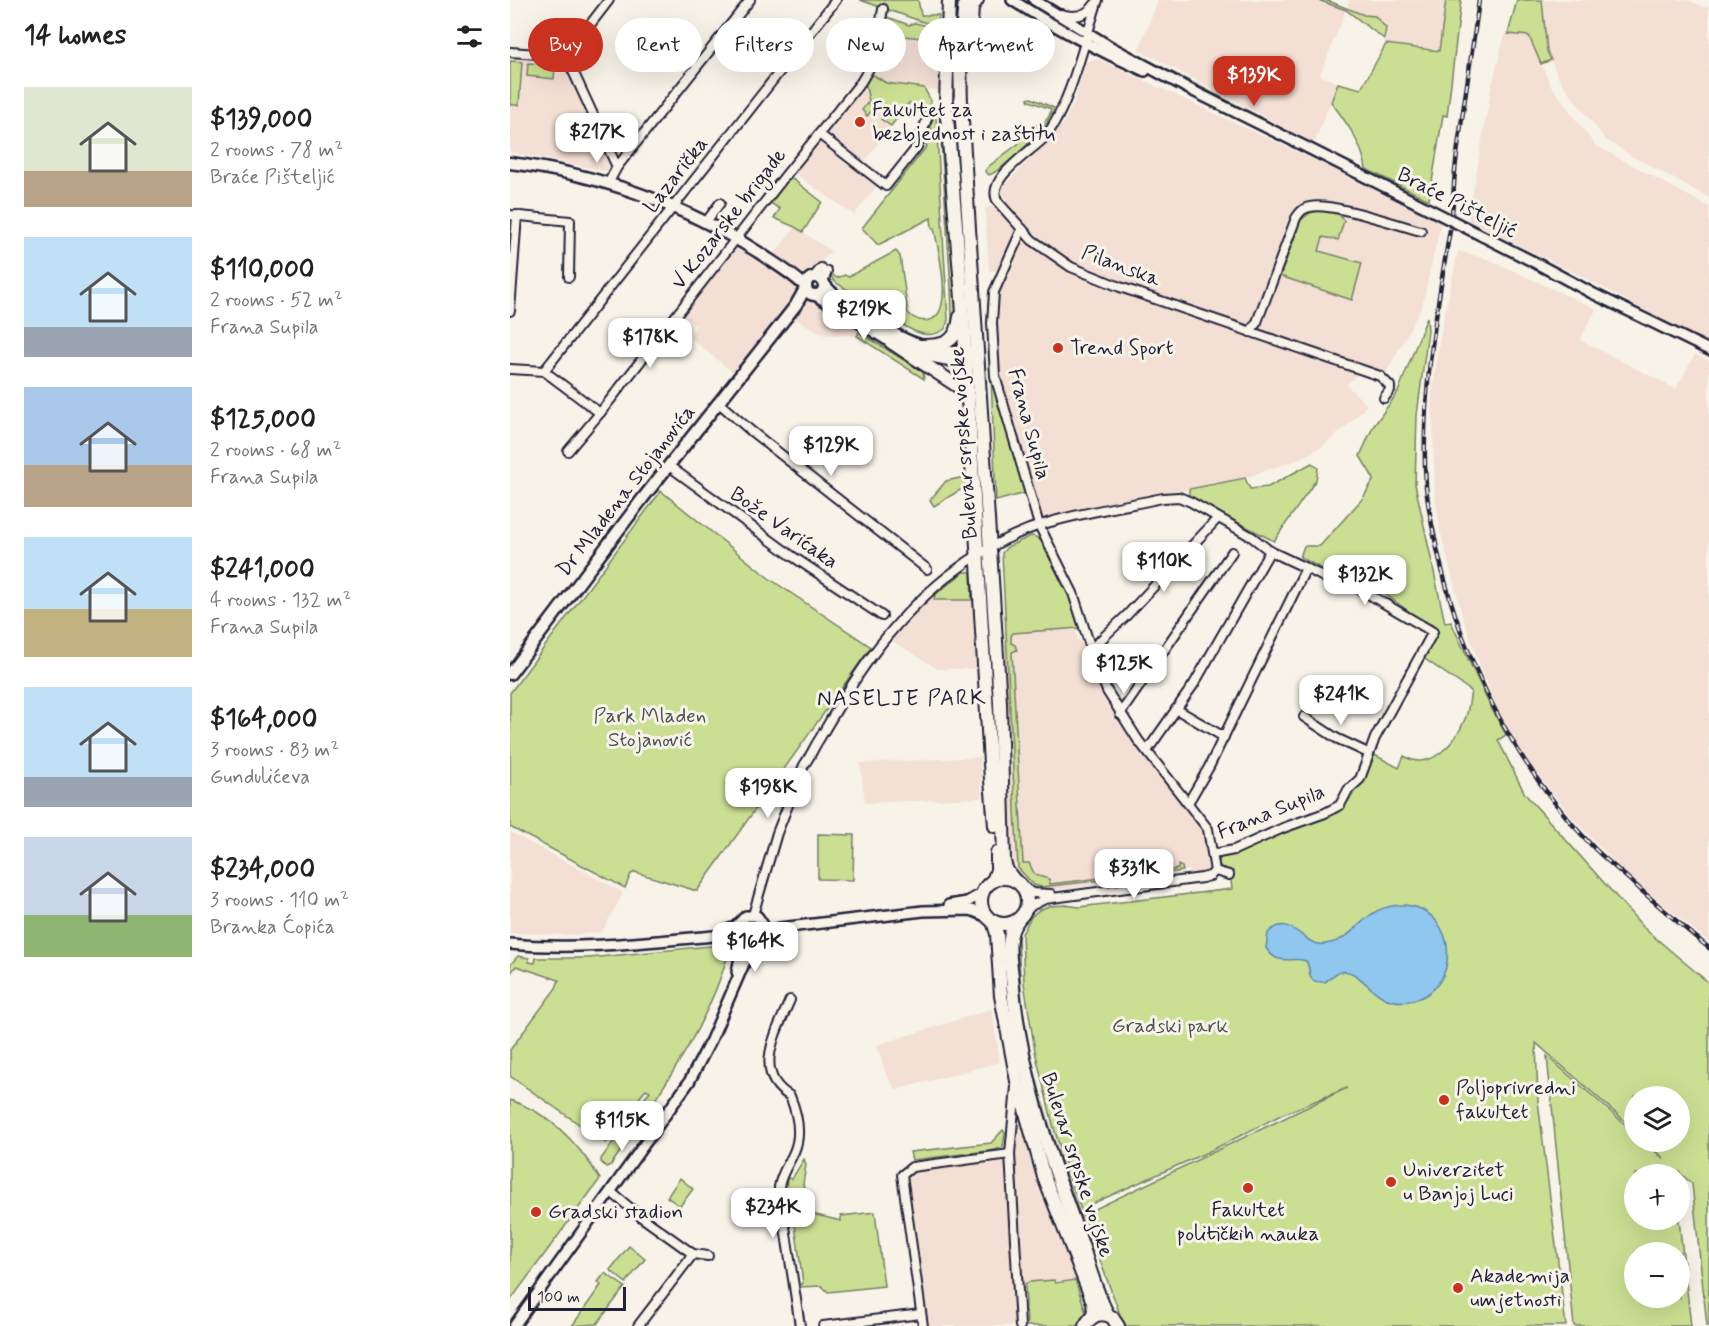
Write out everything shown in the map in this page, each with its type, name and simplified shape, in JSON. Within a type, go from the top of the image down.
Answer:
[{"type":"main road","name":"Bulevar srpske vojske","points":[[950,0],[946,105],[962,298],[972,357],[968,404],[996,837],[997,870],[993,881]]},
{"type":"main road","name":"Bulevar srpske vojske","points":[[965,0],[960,58],[972,357],[990,549],[1002,741],[1004,862],[1006,871],[1018,883],[1028,899],[1011,930],[1015,1013],[1025,1068],[1053,1168],[1108,1315]]},
{"type":"main road","points":[[961,92],[972,7],[977,0]]},
{"type":"main road","points":[[510,163],[556,169],[609,182],[706,222],[737,239],[786,271],[811,292],[962,389],[968,404]]},
{"type":"main road","points":[[786,271],[800,276],[821,275]]},
{"type":"main road","points":[[821,275],[831,292],[912,343],[972,357]]},
{"type":"main road","points":[[811,292],[808,281],[821,275]]},
{"type":"main road","points":[[811,292],[823,290],[821,275]]},
{"type":"main road","name":"Dr Mladena Stojanovića","points":[[510,674],[796,304],[811,292]]},
{"type":"main road","points":[[921,346],[936,346],[953,338],[959,324],[962,298]]},
{"type":"main road","points":[[891,342],[936,359],[972,357]]},
{"type":"main road","points":[[983,892],[993,881],[1003,878],[1018,883]]},
{"type":"main road","name":"Bulevar srpske vojske","points":[[983,892],[981,903],[997,934],[1001,996],[1017,1081],[1044,1177],[1093,1302],[1094,1312],[1089,1322]]},
{"type":"main road","points":[[990,918],[1006,924],[1020,917]]},
{"type":"main road","points":[[1089,1322],[1100,1314],[1108,1315],[1115,1320],[1118,1326]]},
{"type":"street","points":[[595,18],[609,0]]},
{"type":"street","points":[[609,182],[617,167],[750,0]]},
{"type":"street","name":"Lazarička","points":[[544,371],[836,0]]},
{"type":"street","name":"Braće Pišteljić","points":[[1012,0],[1035,15],[1086,37]]},
{"type":"street","name":"Braće Pišteljić","points":[[1034,0],[1055,12],[1086,37],[1122,61],[1189,89],[1709,350]]},
{"type":"street","points":[[1086,37],[1097,0]]},
{"type":"street","points":[[1055,12],[1066,16],[1083,15],[1097,0]]},
{"type":"street","name":"V Kozarske brigade","points":[[568,451],[871,67],[878,44],[883,9]]},
{"type":"street","name":"Pilanska","points":[[1086,37],[1066,98],[1056,120],[1045,137],[997,182],[994,195],[998,202],[1038,245],[1071,267],[1120,287],[1380,376],[1390,386],[1384,398]]},
{"type":"street","points":[[510,52],[528,53]]},
{"type":"street","points":[[573,72],[617,167]]},
{"type":"street","points":[[819,134],[886,186],[917,147],[928,116]]},
{"type":"street","points":[[706,222],[720,203]]},
{"type":"street","points":[[1250,332],[1257,321],[1296,218],[1303,210],[1313,206],[1332,207],[1421,231]]},
{"type":"street","points":[[510,311],[513,215],[570,221],[569,278]]},
{"type":"street","name":"Frana Supila","points":[[750,928],[808,760],[872,656],[896,627],[944,578],[979,555],[1040,525],[1163,498],[1179,497],[1252,537],[1270,551],[1333,582],[1353,585],[1433,632],[1368,753],[1360,779],[1348,790],[1340,805],[1234,850],[1214,854],[1208,829],[1120,714],[1090,649],[1073,593],[1040,525],[994,371],[992,323],[994,292],[1022,229]]},
{"type":"street","points":[[510,369],[544,371],[600,413]]},
{"type":"street","points":[[719,403],[751,431],[927,569]]},
{"type":"street","name":"Bože Varićaka","points":[[669,466],[773,542],[882,616]]},
{"type":"street","points":[[1090,649],[1126,616],[1218,518]]},
{"type":"street","points":[[1147,751],[1194,684],[1270,551]]},
{"type":"street","points":[[1120,714],[1232,552]]},
{"type":"street","name":"Frana Supila","points":[[1188,803],[1209,767],[1306,568]]},
{"type":"street","points":[[1176,709],[1224,737]]},
{"type":"street","points":[[1304,717],[1336,738],[1368,753]]},
{"type":"street","points":[[1020,917],[1040,900],[1210,876],[1215,871],[1214,854]]},
{"type":"street","points":[[1215,871],[1229,875]]},
{"type":"street","points":[[1018,883],[1036,894],[1079,893]]},
{"type":"street","points":[[510,944],[590,946],[698,937],[728,930],[805,925],[923,911],[967,902],[983,892]]},
{"type":"street","points":[[923,911],[971,910],[990,918]]},
{"type":"street","points":[[750,928],[763,942],[754,944]]},
{"type":"street","points":[[514,1326],[689,1082],[711,1040],[754,944],[750,928]]},
{"type":"street","points":[[732,989],[742,948],[750,928]]},
{"type":"street","points":[[790,1000],[772,1041],[769,1060],[773,1079],[780,1091],[790,1096],[797,1120],[795,1150],[781,1176],[779,1186],[800,1326]]},
{"type":"street","points":[[1017,1081],[1010,1154],[1020,1326]]},
{"type":"street","points":[[923,1326],[902,1175],[912,1167],[1010,1154]]},
{"type":"street","points":[[610,1192],[693,1254],[708,1256]]},
{"type":"street","points":[[638,1326],[693,1254]]},
{"type":"street","points":[[823,1326],[921,1314]]},
{"type":"shaded area","points":[[1158,0],[1318,0],[1346,10],[1320,75],[1338,83],[1314,143],[1139,50]]},
{"type":"shaded area","points":[[1349,0],[1446,0],[1439,52],[1386,44],[1384,39],[1386,28],[1375,16],[1364,15],[1347,8]]},
{"type":"shaded area","points":[[1542,0],[1688,0],[1703,7],[1709,7],[1709,198],[1605,139],[1559,79],[1547,51]]},
{"type":"shaded area","points":[[1505,34],[1529,36],[1550,84],[1595,145],[1709,207],[1709,344],[1579,275],[1468,220],[1491,89]]},
{"type":"shaded area","points":[[906,37],[918,38],[918,72],[944,72],[942,91],[886,83],[872,74],[873,72],[906,72]]},
{"type":"shaded area","points":[[510,55],[528,57],[528,72],[571,72],[614,166],[612,170],[606,171],[510,152]]},
{"type":"shaded area","points":[[1098,59],[1304,155],[1441,223],[1422,306],[1385,375],[1082,270],[1026,231],[1003,201],[1003,187],[1062,125],[1074,103],[1085,64]]},
{"type":"shaded area","name":"Fakultet za bezbjednost i zaštitu","points":[[865,82],[869,101],[862,109],[878,103],[888,111],[882,119],[891,126],[863,164],[825,133]]},
{"type":"shaded area","points":[[820,138],[879,183],[854,215],[793,172]]},
{"type":"shaded area","points":[[996,206],[1018,231],[999,270],[989,271],[985,208]]},
{"type":"shaded area","points":[[795,227],[831,251],[811,274],[800,273],[773,256]]},
{"type":"shaded area","points":[[1022,240],[1073,273],[1106,288],[1359,373],[1346,385],[1367,405],[1323,446],[1301,458],[1245,478],[1041,520],[996,372],[995,295],[1018,242]]},
{"type":"shaded area","points":[[736,246],[796,284],[799,295],[736,375],[689,337],[696,326],[679,313]]},
{"type":"shaded area","points":[[1458,251],[1490,260],[1596,309],[1580,340],[1676,389],[1695,354],[1709,361],[1709,942],[1624,872],[1571,816],[1533,769],[1501,717],[1484,676],[1463,618],[1440,530],[1435,494],[1432,394],[1440,337]]},
{"type":"shaded area","points":[[813,299],[861,329],[857,336],[825,335],[794,318],[806,303]]},
{"type":"shaded area","points":[[966,568],[973,570],[982,669],[938,669],[889,639],[940,585]]},
{"type":"shaded area","points":[[1079,629],[1076,632],[1077,639],[1084,644],[1117,720],[1201,826],[1209,850],[1210,865],[1205,873],[1192,874],[1189,870],[1183,871],[1180,876],[1038,891],[1029,886],[1011,865],[1000,633]]},
{"type":"shaded area","points":[[980,757],[982,798],[865,803],[860,763]]},
{"type":"shaded area","points":[[510,832],[622,892],[602,932],[568,935],[510,933]]},
{"type":"shaded area","points":[[992,1009],[1000,1062],[896,1090],[886,1074],[877,1045]]},
{"type":"shaded area","points":[[1019,1105],[1081,1279],[1025,1284],[1022,1288],[1014,1147]]},
{"type":"shaded area","points":[[1006,1157],[1018,1326],[926,1326],[907,1173]]},
{"type":"green space","points":[[860,0],[918,0],[921,15],[939,15],[939,18],[918,18],[918,20]]},
{"type":"green space","points":[[1318,0],[1326,0],[1364,15],[1375,16],[1386,28],[1384,39],[1346,10]]},
{"type":"green space","points":[[1446,0],[1461,0],[1447,116],[1443,115],[1429,200],[1366,169],[1357,142],[1331,102],[1338,83],[1361,89],[1386,44],[1439,51]]},
{"type":"green space","points":[[1517,0],[1542,0],[1547,51],[1551,60],[1541,64],[1529,36],[1508,34]]},
{"type":"green space","points":[[906,24],[918,24],[918,38],[906,36]]},
{"type":"green space","points":[[1111,41],[1285,130],[1286,131],[1110,43]]},
{"type":"green space","points":[[510,61],[522,62],[519,105],[510,105]]},
{"type":"green space","points":[[528,63],[528,72],[554,72],[554,79],[527,76]]},
{"type":"green space","points":[[872,74],[886,83],[924,88],[931,101],[929,110],[924,107],[921,111],[909,103],[891,126],[881,119],[888,111],[878,103],[867,116],[862,110],[869,101],[865,82]]},
{"type":"green space","points":[[1031,98],[1054,108],[1051,115],[1026,146],[1005,165],[989,175],[985,171],[989,166],[1018,144],[1032,126],[1042,123],[1049,116],[1051,109],[1029,101],[1028,99]]},
{"type":"green space","points":[[931,116],[936,118],[948,320],[945,329],[936,334],[926,335],[908,328],[838,284],[830,273],[837,278],[845,275],[848,277],[896,251],[900,256],[908,313],[923,321],[937,315],[942,306],[943,278],[931,218],[878,245],[862,228],[927,146],[924,143],[927,139],[931,139]]},
{"type":"green space","points":[[943,118],[958,317],[950,330],[951,288],[940,125],[940,119]]},
{"type":"green space","points":[[789,176],[822,202],[803,232],[774,218],[780,209],[769,202]]},
{"type":"green space","points":[[1321,210],[1338,213],[1344,221],[1338,240],[1323,237],[1319,251],[1362,263],[1352,300],[1280,276],[1301,220],[1310,213]]},
{"type":"green space","name":"Gradski park","points":[[1427,317],[1428,331],[1417,415],[1415,484],[1445,623],[1451,622],[1506,735],[1498,740],[1525,794],[1646,930],[1709,983],[1709,1326],[1707,1326],[1690,1182],[1690,1164],[1624,1164],[1624,1230],[1680,1230],[1681,1242],[1624,1242],[1624,1308],[1689,1308],[1691,1326],[1574,1326],[1547,1056],[1624,1123],[1624,1152],[1656,1152],[1664,1159],[1657,1152],[1690,1152],[1690,1086],[1624,1086],[1624,1120],[1536,1043],[1538,1101],[1566,1326],[1124,1325],[1070,1180],[1053,1125],[1035,1051],[1024,983],[1022,934],[1031,917],[1039,910],[1049,906],[1079,907],[1232,889],[1230,872],[1219,865],[1219,860],[1223,856],[1238,853],[1269,837],[1338,812],[1353,795],[1350,790],[1371,753],[1399,768],[1404,756],[1423,761],[1432,758],[1449,745],[1455,737],[1466,716],[1471,691],[1422,657],[1437,634],[1433,625],[1422,621],[1370,583],[1342,577],[1300,557],[1304,546],[1320,546],[1363,498],[1374,479],[1360,456],[1373,427],[1398,392]],"holes":[[[1347,1088],[1089,1212],[1087,1206],[1212,1150],[1281,1115]]]},
{"type":"green space","points":[[859,332],[923,372],[924,379],[857,336]]},
{"type":"green space","points":[[991,377],[1004,414],[1025,493],[996,501]]},
{"type":"green space","points":[[1312,463],[1318,468],[1316,480],[1274,541],[1189,497],[1189,489],[1245,478],[1250,489],[1268,487]]},
{"type":"green space","points":[[965,477],[965,487],[934,506],[930,500],[946,481]]},
{"type":"green space","name":"Park Mladen Stojanović","points":[[661,491],[770,579],[871,647],[697,891],[635,872],[631,874],[625,888],[510,827],[510,693]]},
{"type":"green space","points":[[1031,536],[1041,541],[1069,597],[1079,628],[1013,633],[1011,636],[1011,643],[1017,650],[1012,652],[1023,863],[1029,863],[1035,875],[1049,879],[1050,884],[1178,869],[1178,865],[1183,871],[1041,887],[1034,885],[1018,868],[1002,553],[1007,547]]},
{"type":"green space","points":[[964,572],[971,572],[972,600],[934,600],[935,595]]},
{"type":"green space","points":[[818,834],[854,835],[853,880],[818,879]]},
{"type":"green space","points":[[1016,933],[1018,933],[1024,1016],[1036,1076],[1062,1165],[1094,1252],[1077,1216],[1039,1098],[1026,1033],[1021,1000]]},
{"type":"green space","points":[[720,945],[725,948],[728,955],[718,984],[693,1038],[645,1115],[611,1165],[606,1167],[601,1159],[650,1091],[646,1089],[606,1143],[510,1076],[510,1050],[556,988],[559,980],[516,966],[510,974],[510,965],[518,956],[529,958],[529,962],[535,963],[536,958],[589,958]]},
{"type":"green space","name":"Gradski stadion","points":[[510,1100],[551,1121],[573,1142],[600,1179],[510,1301]]},
{"type":"green space","points":[[1003,1130],[1005,1133],[1003,1147],[995,1150],[912,1160],[910,1152],[991,1143]]},
{"type":"green space","points":[[804,1159],[806,1165],[803,1184],[809,1212],[841,1221],[841,1216],[875,1212],[884,1286],[828,1292],[822,1286],[799,1287],[803,1283],[791,1196],[786,1196],[787,1178],[792,1179]]},
{"type":"green space","points":[[680,1178],[693,1189],[680,1206],[667,1197]]},
{"type":"green space","points":[[629,1246],[645,1259],[626,1283],[610,1270]]},
{"type":"green space","points":[[605,1273],[625,1287],[597,1324],[572,1326],[601,1285],[598,1282]]},
{"type":"green space","points":[[1054,1280],[1055,1283],[1075,1280],[1087,1315],[1080,1326],[1027,1326],[1025,1284]]},
{"type":"water","points":[[1405,905],[1423,910],[1436,921],[1444,935],[1447,952],[1446,968],[1439,983],[1427,994],[1409,1001],[1385,998],[1348,972],[1338,973],[1325,982],[1314,981],[1310,976],[1306,961],[1280,959],[1266,948],[1268,933],[1276,927],[1290,927],[1310,941],[1325,944],[1346,936],[1379,910],[1390,906]]},
{"type":"railway","points":[[1479,0],[1427,390],[1426,486],[1438,553],[1462,634],[1478,673],[1496,711],[1540,783],[1594,848],[1709,948]]},
{"type":"place","name":"Fakultet za bezbjednost i zaštitu","points":[[860,122]]},
{"type":"place","name":"Trend Sport","points":[[1058,348]]},
{"type":"place","name":"Poljoprivredni fakultet","points":[[1444,1100]]},
{"type":"place","name":"Univerzitet u Banjoj Luci","points":[[1391,1182]]},
{"type":"place","name":"Fakultet političkih nauka","points":[[1248,1188]]},
{"type":"place","name":"Gradski stadion","points":[[536,1212]]},
{"type":"place","name":"Akademija umjetnosti","points":[[1458,1288]]},
{"type":"district","name":"NASELJE PARK","points":[[902,699]]}]
